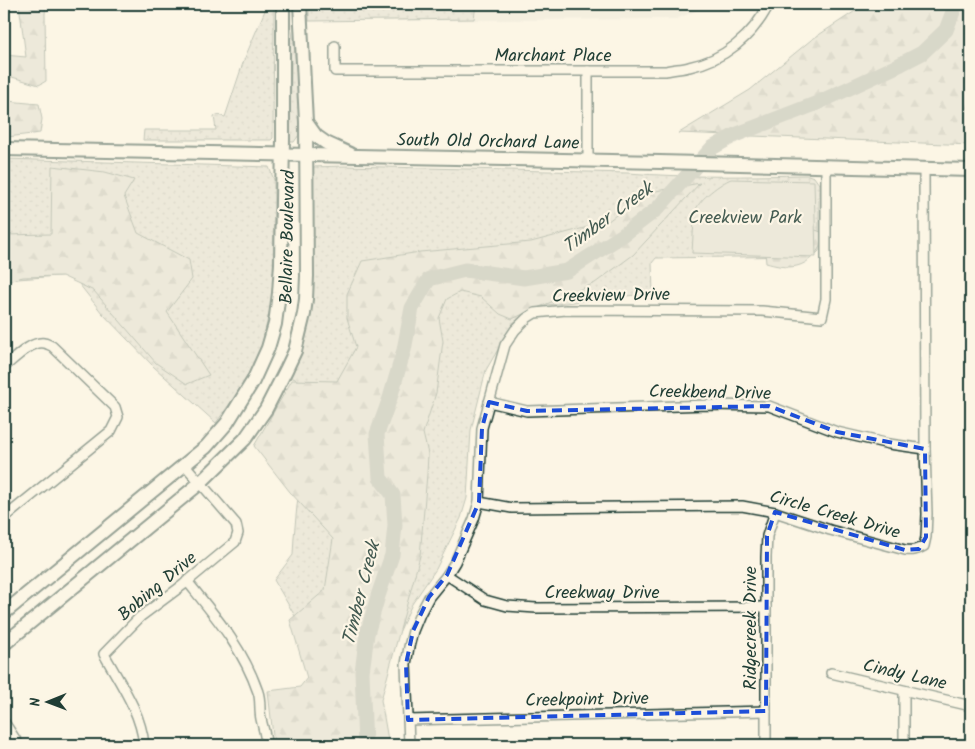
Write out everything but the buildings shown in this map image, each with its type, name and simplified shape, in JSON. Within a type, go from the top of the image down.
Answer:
[{"type":"main road","name":"Bellaire Boulevard","points":[[4,613],[206,447],[227,423],[254,382],[268,348],[275,324],[279,293],[283,4]]},
{"type":"main road","name":"Bellaire Boulevard","points":[[4,644],[200,483],[245,439],[266,409],[295,351],[304,314],[307,276],[306,122],[300,4]]},
{"type":"main road","points":[[306,122],[316,136],[326,143],[354,156]]},
{"type":"main road","name":"South Old Orchard Lane","points":[[4,149],[971,170]]},
{"type":"street","name":"Marchant Place","points":[[336,46],[336,71],[666,70],[690,67],[712,60],[733,48],[751,31],[769,4]]},
{"type":"street","points":[[588,71],[588,161]]},
{"type":"street","name":"Creekview Drive","points":[[409,745],[406,664],[413,631],[429,597],[455,562],[474,519],[479,502],[482,428],[505,345],[515,330],[527,318],[535,314],[566,310],[762,311],[822,317],[826,298],[826,167]]},
{"type":"street","name":"Circle Creek Drive","points":[[479,502],[512,508],[742,506],[775,512],[830,530],[906,550],[913,551],[924,546],[927,514],[924,169]]},
{"type":"street","points":[[4,368],[37,343],[45,343],[52,346],[115,406],[118,417],[111,430],[4,518]]},
{"type":"street","name":"Creekbend Drive","points":[[490,402],[532,411],[708,405],[770,406],[837,432],[889,444],[925,449]]},
{"type":"street","name":"Bobing Drive","points":[[144,745],[141,724],[104,654],[140,617],[234,542],[238,533],[236,524],[185,464]]},
{"type":"street","name":"Ridgecreek Drive","points":[[766,745],[767,536],[775,512]]},
{"type":"street","name":"Creekway Drive","points":[[447,575],[485,600],[507,606],[536,608],[766,607]]},
{"type":"street","points":[[187,581],[225,627],[247,665],[259,694],[266,745]]},
{"type":"street","name":"Cindy Lane","points":[[830,673],[971,706]]},
{"type":"street","points":[[904,691],[904,745]]},
{"type":"street","name":"Creekpoint Drive","points":[[408,720],[766,711]]},
{"type":"street","points":[[4,724],[20,745]]},
{"type":"highlighted area","points":[[489,402],[527,411],[769,406],[837,432],[925,449],[926,537],[919,549],[905,550],[775,512],[767,536],[766,711],[408,720],[406,664],[413,631],[429,597],[447,575],[479,502],[482,428]]},
{"type":"shaded area","points":[[313,4],[705,4],[698,10],[676,19],[313,21]]},
{"type":"green space","points":[[19,4],[46,4],[46,81],[39,85],[12,77],[4,82],[4,55],[26,57]]},
{"type":"green space","points":[[253,4],[274,4],[273,138],[271,140],[143,140],[144,130],[216,130],[214,116],[225,117],[244,60],[266,8]]},
{"type":"green space","points":[[309,4],[476,4],[474,19],[309,21]]},
{"type":"green space","points":[[866,4],[971,4],[971,145],[679,133],[750,90],[811,40]]},
{"type":"green space","points":[[287,20],[290,20],[294,44],[299,97],[300,130],[294,142],[290,142],[291,61],[287,36]]},
{"type":"green space","points":[[4,97],[7,101],[39,104],[42,119],[40,133],[4,136]]},
{"type":"green space","points":[[4,159],[269,167],[274,180],[273,295],[260,354],[243,385],[216,423],[154,367],[102,313],[72,275],[4,280]]},
{"type":"green space","points":[[52,166],[105,172],[134,180],[124,196],[138,233],[189,260],[192,279],[167,312],[209,375],[187,384],[156,363],[94,291],[62,276],[23,277],[4,282],[4,235],[51,234]]},
{"type":"green space","points":[[345,166],[696,176],[808,175],[814,177],[819,184],[819,251],[814,256],[656,258],[652,263],[653,293],[547,305],[514,322],[486,370],[471,430],[467,498],[461,518],[436,569],[412,604],[387,659],[299,623],[274,580],[293,555],[298,496],[321,392],[289,376],[297,358],[311,167]]},
{"type":"green space","name":"Creekview Park","points":[[731,179],[814,181],[816,257],[692,253],[694,220],[698,206],[711,192]]},
{"type":"green space","points":[[700,183],[633,255],[595,283],[512,319],[500,314],[481,297],[460,292],[447,299],[439,318],[443,341],[436,393],[423,433],[428,454],[420,556],[381,700],[388,745],[274,745],[268,691],[300,687],[307,678],[290,620],[325,590],[333,539],[290,492],[254,446],[292,380],[337,381],[356,347],[347,318],[347,294],[362,261],[420,252],[531,242],[607,222],[645,193]]},
{"type":"green space","points":[[813,229],[821,232],[822,235],[818,249],[810,259],[798,266],[792,267],[766,263],[765,252]]},
{"type":"waterway","name":"Timber Creek","points":[[365,745],[362,672],[367,634],[392,555],[395,525],[393,495],[380,478],[377,434],[404,350],[412,308],[429,279],[465,270],[524,278],[567,271],[623,235],[657,209],[712,148],[735,135],[815,104],[922,53],[946,30],[956,4]]}]
